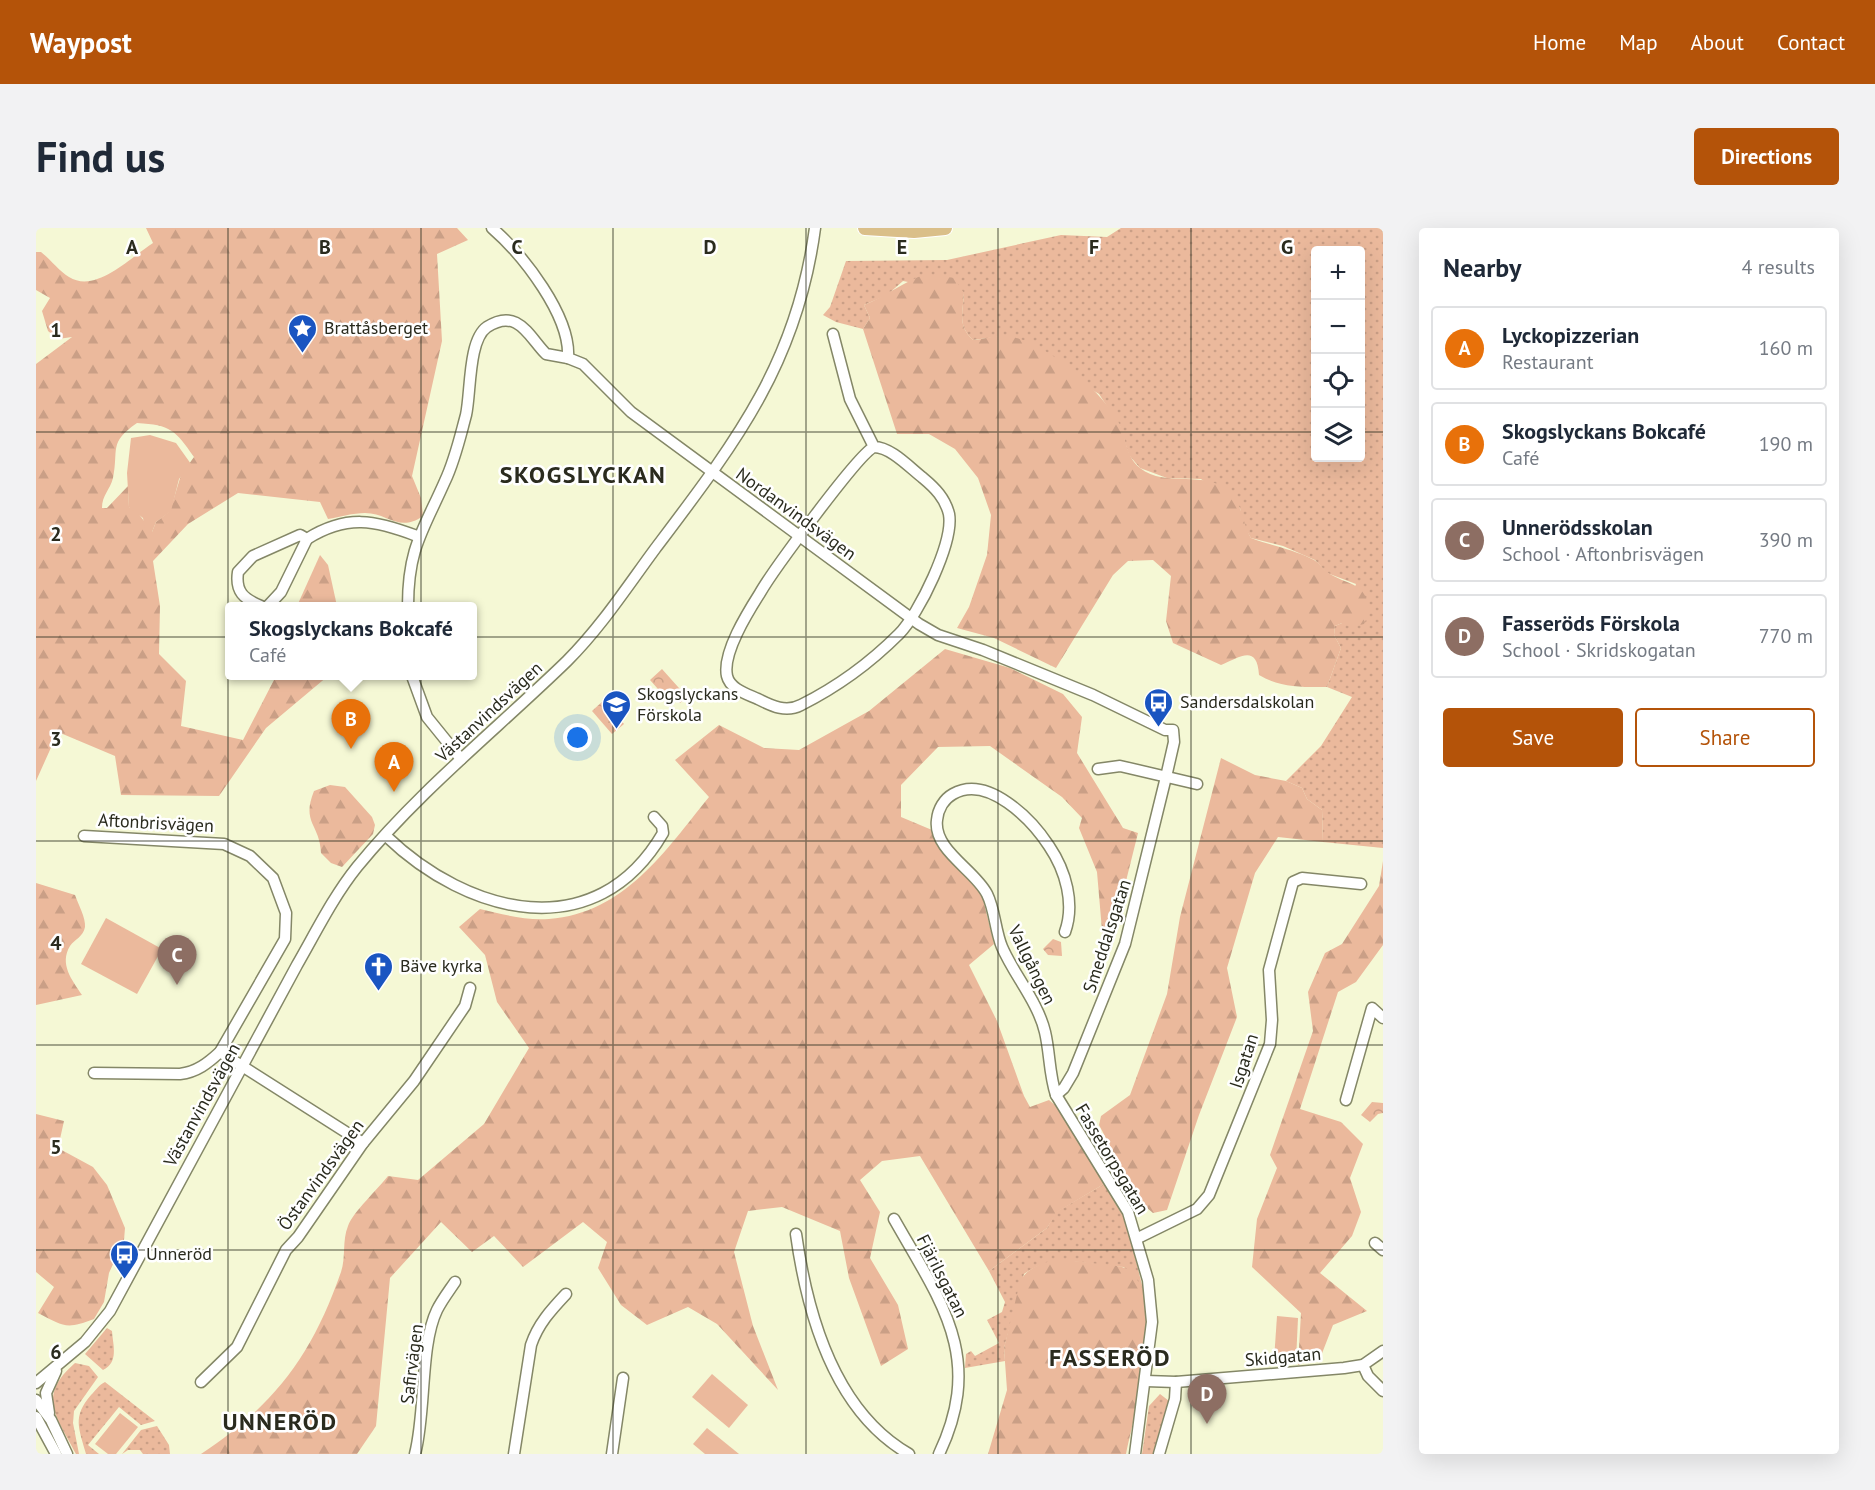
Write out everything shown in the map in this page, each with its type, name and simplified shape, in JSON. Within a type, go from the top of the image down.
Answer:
[{"type":"main road","points":[[865,228],[914,231],[945,228]]},
{"type":"street","points":[[492,228],[521,256],[541,286],[568,338],[568,358]]},
{"type":"street","name":"Västanvindsvägen","points":[[36,1383],[85,1342],[110,1311],[328,910],[357,868],[461,759],[586,640],[739,434],[775,370],[797,312],[810,264],[815,228]]},
{"type":"street","name":"Nordanvindsvägen","points":[[417,536],[453,461],[468,406],[475,349],[483,331],[502,322],[520,324],[530,332],[546,354],[568,358],[591,370],[631,412],[911,618],[938,635],[983,650],[1093,695],[1169,730]]},
{"type":"street","points":[[833,334],[850,399],[874,447],[888,451],[936,489],[948,513],[948,536],[940,562],[911,618],[901,632],[860,668],[796,708],[777,708],[732,686],[727,677],[726,665],[732,646],[761,591],[833,492],[874,447]]},
{"type":"street","points":[[272,602],[281,592],[308,539],[327,527],[349,521],[384,525],[417,536],[409,571],[408,602]]},
{"type":"street","points":[[253,602],[243,597],[239,591],[238,572],[254,556],[300,535],[308,539]]},
{"type":"street","points":[[414,680],[427,717],[461,759]]},
{"type":"street","name":"Smeddalsgatan","points":[[1056,1095],[1064,1088],[1073,1073],[1125,944],[1167,777],[1174,742],[1169,730]]},
{"type":"street","points":[[1098,769],[1120,766],[1197,784]]},
{"type":"street","name":"Vallgången","points":[[1056,1095],[1051,1079],[1045,1032],[1002,947],[986,892],[940,838],[937,820],[944,802],[951,795],[964,789],[985,791],[1008,802],[1027,817],[1054,852],[1068,888],[1070,918],[1065,933]]},
{"type":"street","points":[[386,836],[423,867],[469,891],[519,908],[562,908],[603,895],[632,874],[645,860],[663,833],[662,826],[654,817]]},
{"type":"street","name":"Aftonbrisvägen","points":[[84,836],[224,844],[250,856],[273,878],[286,913],[285,939],[220,1052]]},
{"type":"street","name":"Isgatan","points":[[1138,1238],[1197,1209],[1209,1195],[1270,1044],[1272,1020],[1269,970],[1293,882],[1302,878],[1361,884]]},
{"type":"street","name":"Östanvindsvägen","points":[[201,1382],[237,1347],[286,1250],[298,1238],[363,1143],[414,1081],[465,1006],[470,988]]},
{"type":"street","points":[[1346,1100],[1372,1008],[1383,1018]]},
{"type":"street","points":[[94,1073],[180,1074],[200,1068],[220,1052],[363,1143]]},
{"type":"street","name":"Fassetorpsgatan","points":[[1056,1095],[1128,1212],[1138,1238],[1152,1307],[1146,1381],[1135,1454]]},
{"type":"street","name":"Fjärilsgatan","points":[[894,1219],[936,1294],[951,1327],[959,1360],[959,1399],[952,1428],[939,1454]]},
{"type":"street","points":[[795,1234],[803,1284],[817,1332],[836,1373],[861,1412],[888,1442],[909,1454]]},
{"type":"street","name":"Safirvägen","points":[[415,1454],[420,1435],[431,1332],[437,1311],[455,1282]]},
{"type":"street","points":[[514,1454],[535,1332],[547,1313],[566,1294]]},
{"type":"street","name":"Skidgatan","points":[[1146,1381],[1176,1382],[1363,1365],[1383,1351]]},
{"type":"street","points":[[36,1372],[61,1364]]},
{"type":"street","points":[[51,1420],[46,1393],[61,1364]]},
{"type":"street","points":[[1363,1365],[1368,1376],[1383,1390]]},
{"type":"street","points":[[612,1454],[623,1378]]},
{"type":"street","points":[[1159,1454],[1175,1399],[1176,1382]]},
{"type":"street","points":[[36,1400],[51,1420],[67,1454]]},
{"type":"street","points":[[36,1417],[56,1454]]},
{"type":"green space","points":[[146,228],[457,228],[468,240],[437,254],[442,341],[412,476],[421,498],[423,516],[407,523],[365,513],[328,519],[320,502],[238,493],[188,524],[153,561],[160,606],[159,654],[186,681],[181,726],[243,740],[274,680],[323,680],[266,728],[219,796],[121,795],[115,756],[58,732],[36,781],[36,364],[72,337],[58,339],[48,331],[42,311],[50,298],[36,290],[36,252],[41,252],[62,272],[79,281],[90,281],[102,277],[153,243]],"holes":[[[137,423],[158,425],[177,435],[194,457],[181,475],[170,511],[156,522],[152,532],[136,510],[129,507],[128,486],[107,508],[102,508],[103,500],[113,478],[116,447],[122,436]]]},
{"type":"green space","points":[[1121,228],[1383,228],[1383,848],[1323,842],[1322,810],[1307,799],[1302,788],[1286,781],[1321,746],[1352,697],[1327,687],[1341,648],[1334,635],[1335,626],[1342,623],[1356,584],[1327,573],[1315,560],[1283,546],[1251,538],[1243,525],[1240,508],[1201,479],[1167,478],[1140,468],[1129,455],[1120,426],[1099,394],[1003,336],[973,340],[963,324],[964,293],[903,281],[887,295],[864,305],[870,318],[863,329],[836,322],[823,315],[830,307],[846,261],[947,260],[1061,235],[1107,237]]},
{"type":"green space","points":[[926,274],[954,278],[964,293],[963,324],[973,340],[1001,336],[1020,339],[1036,346],[1070,368],[1111,410],[1122,429],[1132,458],[1140,468],[1162,477],[1198,480],[1221,486],[1235,498],[1251,538],[1312,559],[1330,574],[1361,590],[1370,611],[1364,624],[1351,627],[1342,623],[1335,626],[1334,635],[1341,648],[1327,687],[1292,686],[1275,682],[1259,675],[1258,665],[1251,656],[1246,655],[1221,665],[1173,643],[1166,621],[1171,576],[1153,560],[1128,561],[1113,575],[1056,668],[994,638],[957,628],[969,607],[987,555],[991,515],[978,478],[955,449],[929,434],[897,434],[863,329],[870,318],[864,305]]},
{"type":"green space","points":[[150,435],[176,443],[191,464],[179,479],[171,511],[156,522],[152,532],[148,533],[145,531],[143,518],[129,507],[127,473],[131,438]]},
{"type":"green space","points":[[320,555],[328,565],[336,602],[299,602]]},
{"type":"green space","points":[[945,649],[1010,668],[1063,694],[1082,717],[1077,753],[1123,828],[1138,833],[1110,945],[1103,942],[1097,872],[1079,828],[1082,818],[1062,797],[990,746],[938,747],[901,785],[901,817],[932,830],[936,841],[982,895],[994,944],[969,965],[997,1021],[1024,1096],[1030,1107],[1049,1100],[1056,1106],[1104,1184],[1057,1212],[1047,1228],[989,1271],[920,1156],[882,1161],[860,1180],[880,1212],[870,1258],[898,1305],[908,1349],[881,1366],[849,1278],[840,1231],[782,1207],[748,1211],[734,1252],[753,1326],[778,1390],[717,1324],[688,1307],[647,1325],[621,1305],[598,1268],[607,1242],[583,1222],[523,1267],[494,1236],[472,1252],[441,1222],[390,1278],[376,1426],[357,1454],[201,1454],[250,1417],[288,1376],[303,1353],[330,1302],[341,1272],[346,1231],[360,1207],[388,1176],[418,1180],[484,1124],[529,1048],[497,1002],[485,955],[459,927],[480,909],[514,917],[549,919],[576,914],[600,905],[641,876],[659,858],[709,797],[675,760],[719,725],[764,748],[799,750],[869,711]]},
{"type":"green space","points":[[662,669],[687,697],[680,703],[671,693],[665,697],[650,680]]},
{"type":"green space","points":[[604,700],[624,724],[612,734],[592,711]]},
{"type":"green space","points":[[1221,758],[1255,775],[1286,781],[1302,788],[1307,799],[1322,810],[1323,842],[1278,837],[1255,873],[1227,968],[1237,1017],[1199,1115],[1167,1210],[1153,1213],[1140,1202],[1099,1125],[1101,1116],[1130,1095],[1167,994],[1180,917]]},
{"type":"green space","points":[[330,785],[345,787],[372,817],[375,825],[373,834],[342,867],[331,863],[321,853],[318,836],[310,817],[309,810],[314,791]]},
{"type":"green space","points":[[1383,861],[1383,945],[1356,982],[1338,992],[1300,1109],[1341,1122],[1363,1144],[1350,1178],[1361,1212],[1352,1236],[1320,1273],[1367,1311],[1333,1325],[1321,1356],[1298,1365],[1301,1313],[1252,1267],[1257,1219],[1277,1168],[1270,1155],[1313,1031],[1308,992],[1325,953],[1342,944],[1379,886]]},
{"type":"green space","points":[[36,883],[75,895],[85,927],[81,936],[70,946],[66,959],[68,972],[82,995],[36,1005]]},
{"type":"green space","points":[[106,918],[162,949],[137,994],[81,964]]},
{"type":"green space","points":[[1053,939],[1061,942],[1062,956],[1048,955],[1043,949]]},
{"type":"green space","points":[[1372,1102],[1383,1103],[1383,1113],[1378,1114],[1370,1122],[1361,1115]]},
{"type":"green space","points":[[36,1114],[64,1121],[58,1148],[93,1167],[107,1185],[125,1228],[124,1240],[109,1273],[104,1302],[94,1319],[77,1325],[59,1324],[38,1313],[54,1287],[36,1272]]},
{"type":"green space","points":[[1104,1184],[1126,1221],[1146,1301],[1124,1267],[1060,1261],[1036,1267],[1024,1274],[1004,1348],[1005,1361],[965,1368],[966,1354],[971,1351],[975,1356],[999,1343],[987,1320],[1002,1312],[1005,1302],[989,1271],[1047,1228],[1056,1212]]},
{"type":"green space","points":[[1056,1259],[1125,1268],[1138,1281],[1145,1301],[1147,1327],[1141,1384],[1126,1454],[988,1454],[1007,1390],[1004,1348],[1020,1282],[1031,1269]]},
{"type":"green space","points":[[1277,1316],[1298,1318],[1296,1361],[1274,1360]]},
{"type":"green space","points":[[107,1328],[112,1331],[114,1353],[111,1363],[103,1370],[85,1354]]},
{"type":"green space","points":[[75,1363],[89,1366],[98,1377],[74,1411],[73,1423],[79,1454],[76,1454],[57,1417],[53,1397],[56,1386],[63,1375]]},
{"type":"green space","points":[[712,1374],[748,1405],[729,1428],[692,1397]]},
{"type":"green space","points":[[105,1382],[155,1421],[141,1425],[119,1407],[88,1445],[99,1454],[86,1454],[79,1430],[79,1416],[85,1403]]},
{"type":"green space","points":[[1160,1394],[1169,1401],[1155,1454],[1142,1454],[1149,1406]]},
{"type":"green space","points":[[120,1413],[138,1427],[116,1454],[108,1454],[95,1444]]},
{"type":"green space","points":[[157,1426],[169,1445],[170,1454],[143,1454],[140,1450],[128,1450],[122,1454],[141,1430]]},
{"type":"green space","points":[[707,1428],[739,1454],[705,1454],[693,1444]]},
{"type":"place","name":"Brattåsberget","points":[[303,354]]},
{"type":"place","name":"Sandersdalskolan","points":[[1159,728]]},
{"type":"place","name":"Skogslyckans Förskola","points":[[616,730]]},
{"type":"place","name":"Skogslyckans Bokcafé","points":[[351,749]]},
{"type":"place","name":"Lyckopizzerian","points":[[394,792]]},
{"type":"place","name":"Unnerödsskolan","points":[[177,985]]},
{"type":"place","name":"Bäve kyrka","points":[[379,992]]},
{"type":"place","name":"Unneröd","points":[[125,1280]]},
{"type":"place","name":"Fasseröds Förskola","points":[[1207,1424]]},
{"type":"district","name":"SKOGSLYCKAN","points":[[583,475]]},
{"type":"district","name":"FASSERÖD","points":[[1110,1358]]},
{"type":"district","name":"UNNERÖD","points":[[280,1422]]}]
